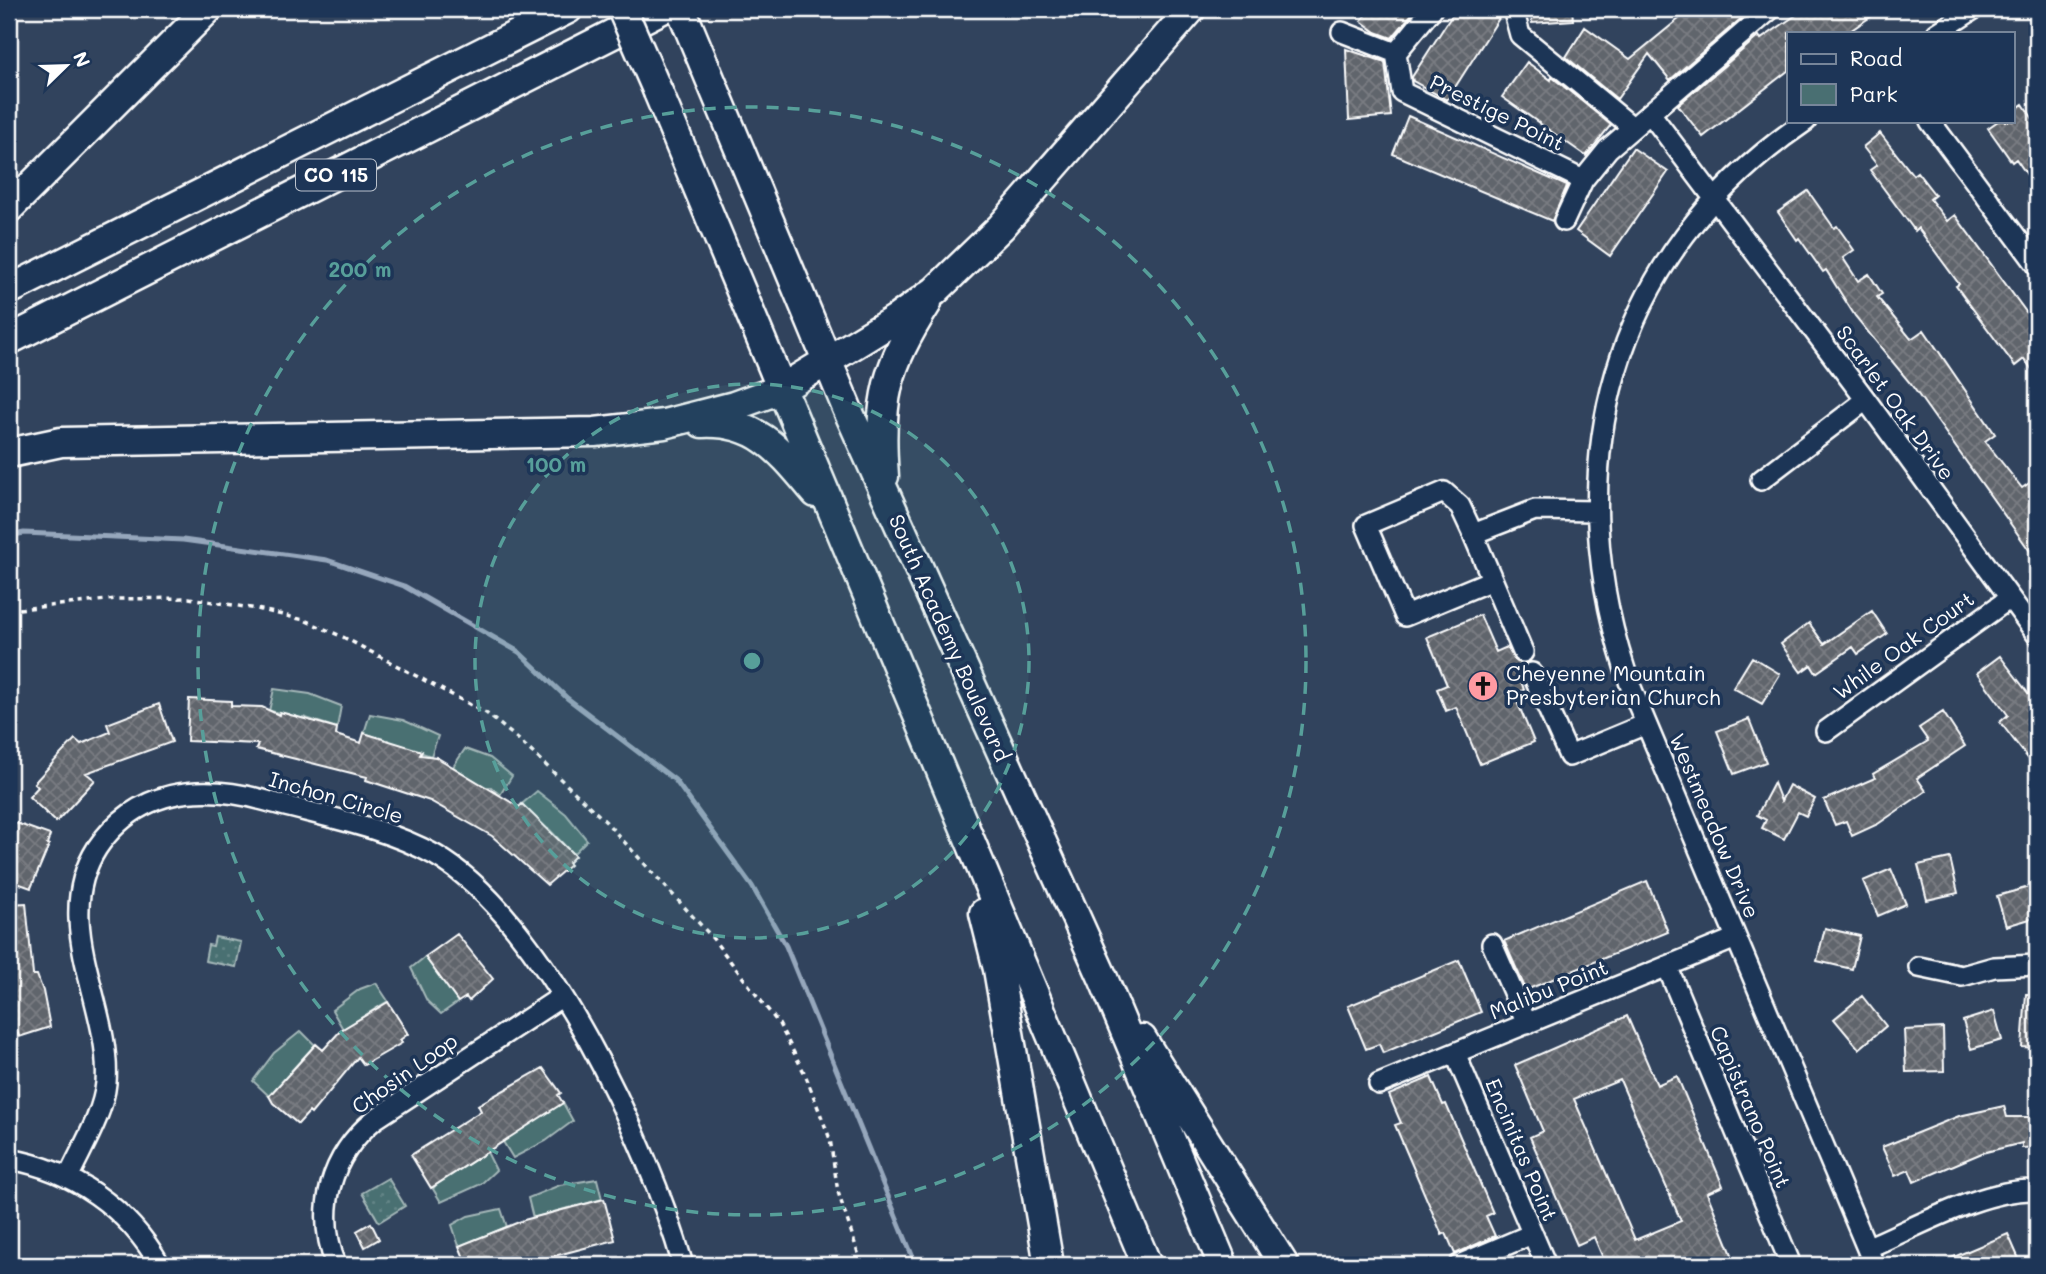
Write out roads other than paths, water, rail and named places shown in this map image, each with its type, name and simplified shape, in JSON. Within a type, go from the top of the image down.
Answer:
[{"type":"highway","points":[[9,208],[208,9]]},
{"type":"highway","name":"CO 115","points":[[9,289],[568,9]]},
{"type":"highway","points":[[622,9],[1147,1265]]},
{"type":"highway","name":"CO 115","points":[[9,340],[662,9]]},
{"type":"highway","name":"South Academy Boulevard","points":[[681,9],[827,363],[1103,978],[1223,1265]]},
{"type":"highway","points":[[664,424],[734,406],[781,389],[827,363],[935,291],[1001,227],[1191,9]]},
{"type":"highway","points":[[887,499],[881,439],[882,401],[890,371],[907,335],[935,291]]},
{"type":"highway","points":[[9,453],[61,442],[596,432],[664,424],[723,422],[749,429],[775,446],[834,515]]},
{"type":"highway","points":[[951,799],[998,969],[1049,1265]]},
{"type":"highway","points":[[1103,978],[1284,1265]]},
{"type":"street","points":[[1342,32],[1396,53],[1432,9]]},
{"type":"street","points":[[1513,9],[1520,35],[1632,126]]},
{"type":"street","points":[[1564,221],[1583,180],[1608,149],[1771,9]]},
{"type":"street","points":[[1939,32],[1974,9]]},
{"type":"street","name":"Prestige Point","points":[[1396,53],[1402,92],[1583,180]]},
{"type":"street","points":[[1650,113],[1713,200]]},
{"type":"street","name":"Westmeadow Drive","points":[[1805,122],[1763,153],[1713,200],[1665,262],[1641,303],[1618,363],[1604,418],[1596,477],[1596,511],[1603,589],[1614,640],[1646,724],[1871,1257]]},
{"type":"street","points":[[1931,122],[2037,264]]},
{"type":"street","name":"Scarlet Oak Drive","points":[[1713,200],[1866,400],[2037,635]]},
{"type":"street","points":[[1761,480],[1866,400]]},
{"type":"street","points":[[1492,580],[1405,616],[1366,525],[1444,492],[1460,506],[1472,534],[1492,580],[1523,652]]},
{"type":"street","points":[[1472,534],[1535,510],[1596,511]]},
{"type":"street","name":"While Oak Court","points":[[1826,731],[2010,598]]},
{"type":"street","points":[[1532,673],[1569,757],[1646,724]]},
{"type":"street","name":"Inchon Circle","points":[[68,1178],[97,1114],[106,1083],[104,1053],[80,934],[81,885],[91,860],[114,828],[140,809],[165,797],[196,790],[230,792],[370,830],[419,847],[471,880],[503,912],[561,997],[604,1070],[668,1219],[683,1265]]},
{"type":"street","name":"Malibu Point","points":[[1379,1084],[1736,938]]},
{"type":"street","points":[[1492,944],[1527,1024]]},
{"type":"street","points":[[1919,967],[1962,976],[1994,967],[2037,965]]},
{"type":"street","name":"Capistrano Point","points":[[1667,966],[1791,1265]]},
{"type":"street","name":"Chosin Loop","points":[[335,1265],[327,1237],[326,1204],[334,1170],[352,1141],[375,1119],[561,997]]},
{"type":"street","name":"Encinitas Point","points":[[1455,1053],[1546,1265]]},
{"type":"street","points":[[9,1159],[42,1167],[92,1191],[132,1225],[160,1265]]},
{"type":"street","points":[[1871,1257],[1987,1198],[2008,1191],[2037,1190]]},
{"type":"street","points":[[1459,1265],[1532,1234]]},
{"type":"waterway","points":[[9,536],[24,533],[183,540],[327,560],[404,586],[519,652],[567,698],[675,780],[752,886],[786,946],[916,1265]]},
{"type":"place","name":"Cheyenne Mountain Presbyterian Church","points":[[1483,686]]}]
